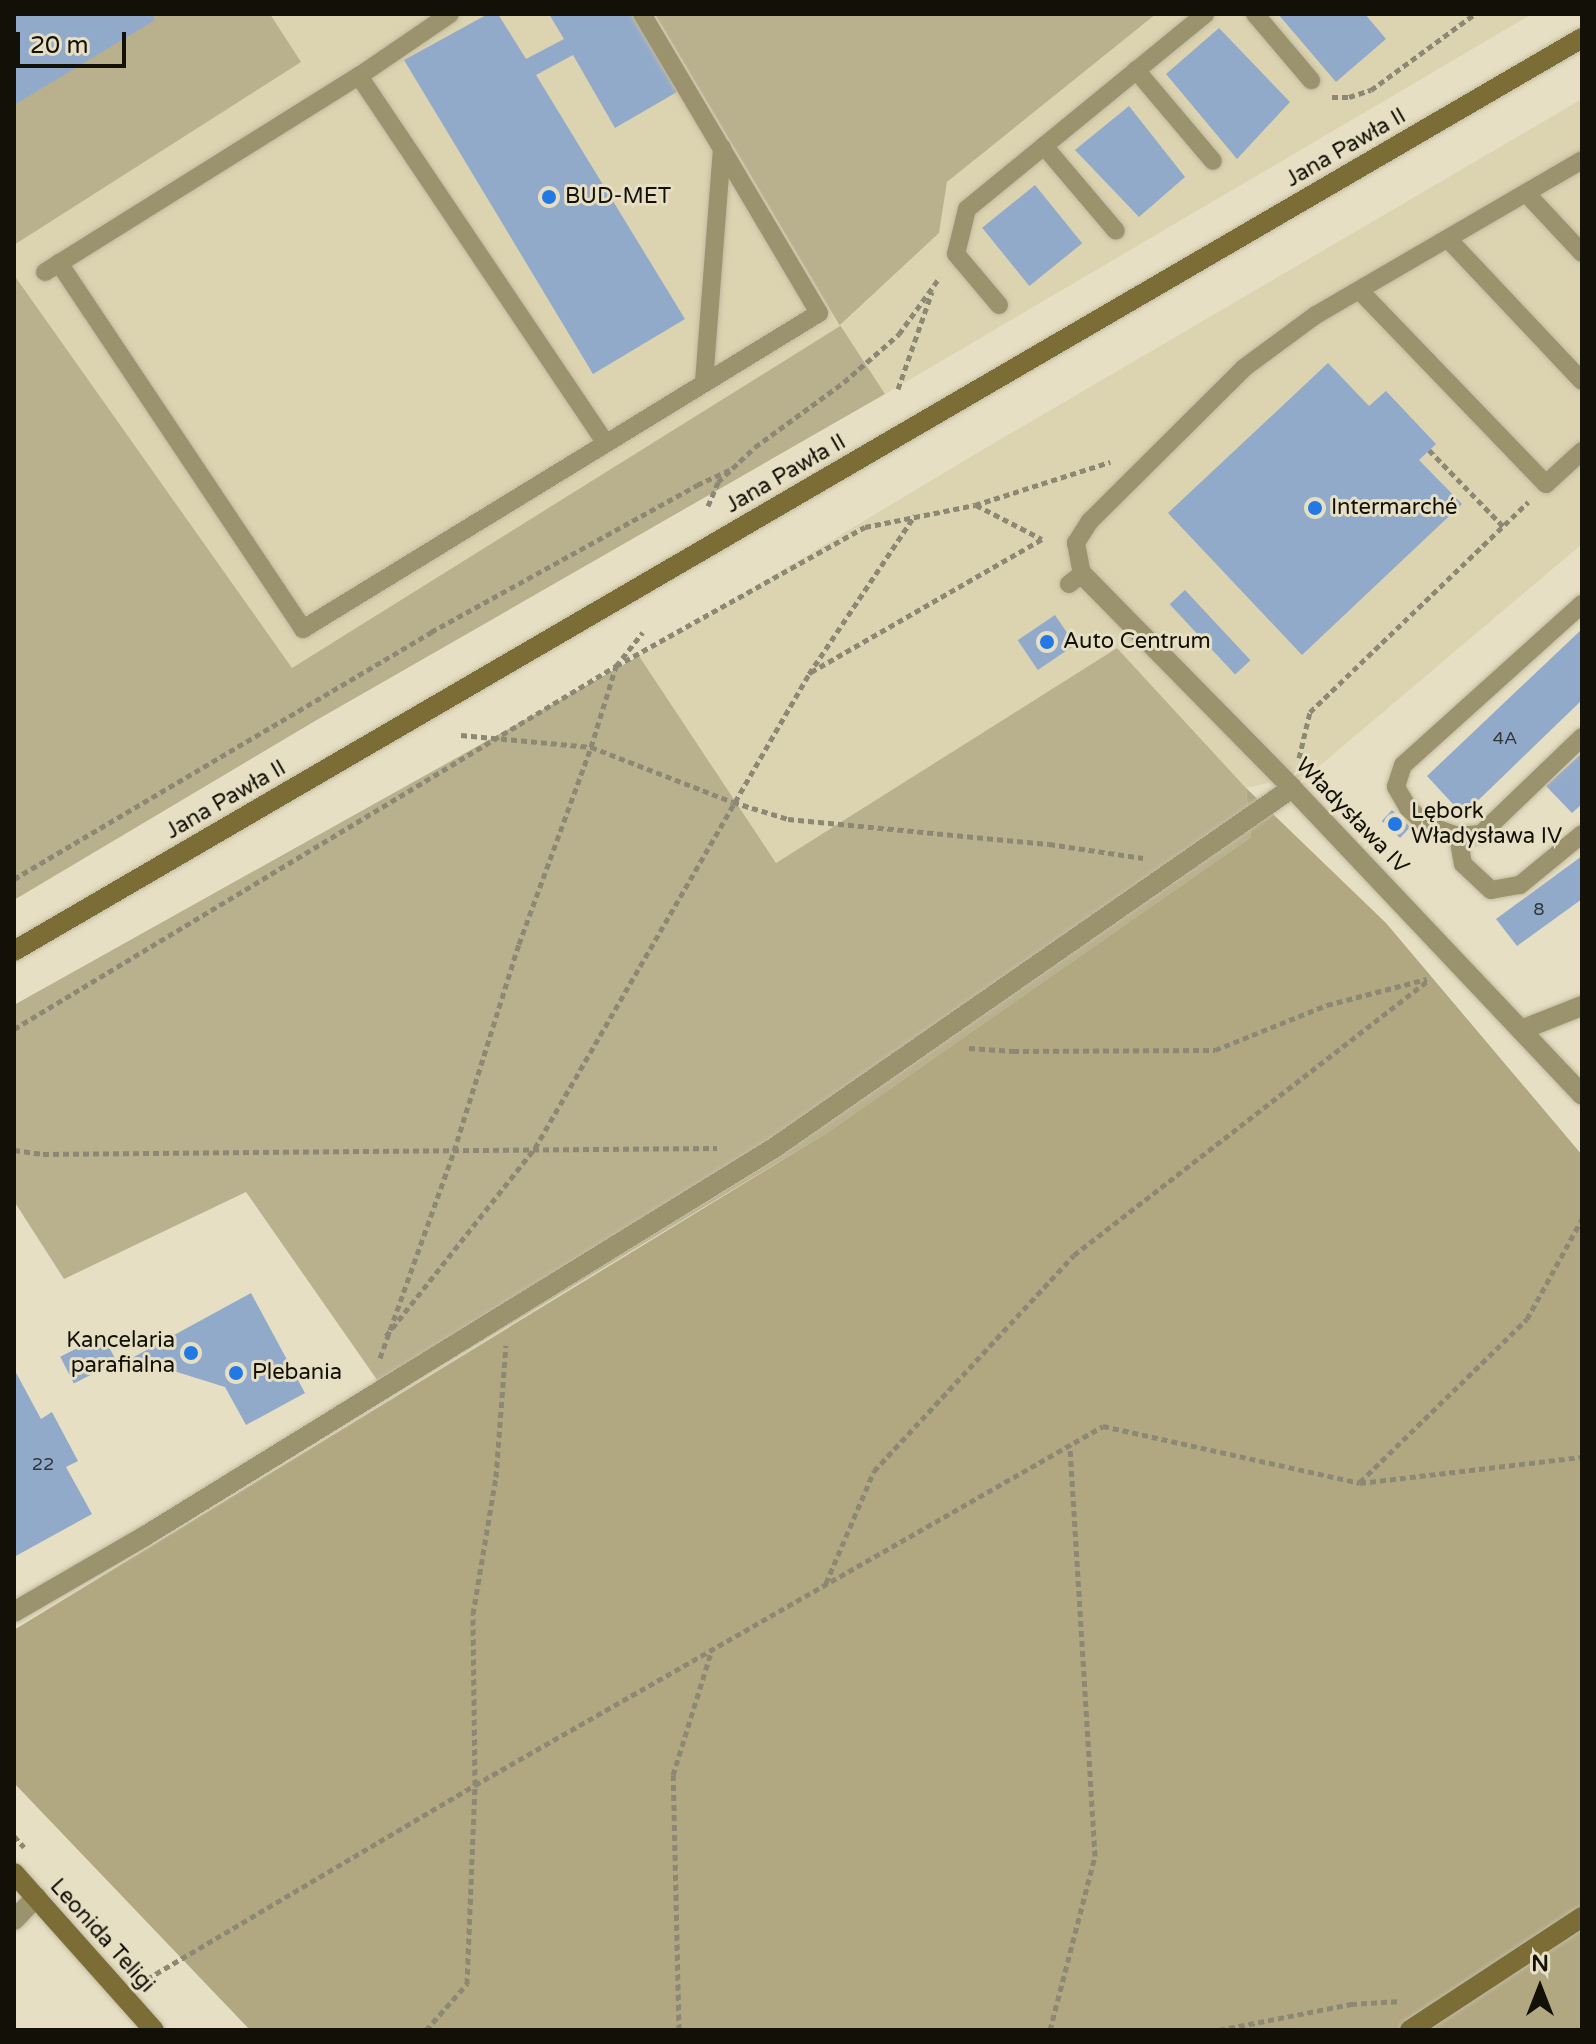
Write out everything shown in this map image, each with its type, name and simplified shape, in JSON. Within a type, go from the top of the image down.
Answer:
[{"type":"main road","name":"Jana Pawła II","points":[[14,951],[1582,38]]},
{"type":"main road","name":"Leonida Teligi","points":[[14,1873],[154,2030]]},
{"type":"main road","points":[[1410,2030],[1582,1917]]},
{"type":"street","name":"Władysława IV","points":[[1076,579],[1292,788],[1582,1095]]},
{"type":"street","points":[[14,1612],[762,1156],[928,1044],[1292,788]]},
{"type":"street","points":[[1521,1030],[1582,1006]]},
{"type":"street","points":[[14,1920],[36,1897]]},
{"type":"lane","points":[[450,14],[359,76],[52,267],[303,629],[819,313],[642,14]]},
{"type":"lane","points":[[999,305],[956,254],[967,209],[1205,14]]},
{"type":"lane","points":[[1255,14],[1311,80]]},
{"type":"lane","points":[[1136,70],[1213,161]]},
{"type":"lane","points":[[359,76],[605,442]]},
{"type":"lane","points":[[1044,146],[1116,231]]},
{"type":"lane","points":[[704,382],[722,148]]},
{"type":"lane","points":[[1076,579],[1076,543],[1090,521],[1244,368],[1316,315],[1582,160]]},
{"type":"lane","points":[[1526,193],[1582,253]]},
{"type":"lane","points":[[1448,239],[1582,381]]},
{"type":"lane","points":[[1360,291],[1546,484],[1582,451]]},
{"type":"lane","points":[[1582,604],[1403,765],[1396,787],[1408,808],[1427,825],[1458,836],[1481,834],[1582,737]]},
{"type":"lane","points":[[1458,836],[1463,864],[1491,890],[1520,885],[1582,834]]},
{"type":"path","points":[[1311,80],[1326,97],[1349,97],[1371,90],[1475,14]]},
{"type":"path","points":[[708,506],[718,482],[732,469],[899,334],[935,283],[898,389]]},
{"type":"path","points":[[1429,450],[1504,527]]},
{"type":"path","points":[[14,1029],[199,914],[616,666],[865,527],[975,505],[1114,460]]},
{"type":"path","points":[[14,879],[431,632],[697,485],[732,469]]},
{"type":"path","points":[[1292,788],[1310,712],[1546,484]]},
{"type":"path","points":[[809,674],[1042,539],[975,505]]},
{"type":"path","points":[[386,1336],[535,1148],[809,674],[915,515]]},
{"type":"path","points":[[367,1399],[386,1336],[454,1151],[519,944],[591,747],[616,666],[643,632]]},
{"type":"path","points":[[461,735],[591,747],[733,802],[788,819],[1049,844],[1184,864]]},
{"type":"path","points":[[826,1584],[874,1471],[1074,1255],[1430,979],[1327,1005],[1215,1050],[1013,1051],[928,1044]]},
{"type":"path","points":[[14,1150],[43,1154],[726,1148]]},
{"type":"path","points":[[1360,1483],[1527,1319],[1582,1219]]},
{"type":"path","points":[[426,2030],[467,1984],[475,1785],[473,1614],[496,1477],[509,1312]]},
{"type":"path","points":[[121,1994],[475,1785],[1103,1426],[1360,1483],[1582,1457]]},
{"type":"path","points":[[1050,2030],[1095,1856],[1070,1445]]},
{"type":"path","points":[[679,2030],[673,1775],[712,1649]]},
{"type":"path","points":[[1219,2030],[1351,2004],[1406,2001]]},
{"type":"shaded area","points":[[14,14],[270,14],[301,62],[14,245]]},
{"type":"shaded area","points":[[270,14],[655,14],[840,325],[939,233],[947,182],[1156,14],[1532,14],[885,394],[840,326],[291,669],[14,275],[14,245],[300,62]]},
{"type":"shaded area","points":[[655,14],[1156,14],[947,182],[939,233],[840,325],[885,394],[315,721],[14,900],[14,275],[292,668],[840,326]]},
{"type":"shaded area","points":[[1582,99],[1582,544],[1310,774],[1246,788],[1117,648],[776,863],[639,656],[972,456]]},
{"type":"shaded area","points":[[1117,648],[1246,788],[1251,837],[825,1134],[389,1397],[246,1192],[64,1279],[14,1201],[14,1005],[639,656],[776,863]]},
{"type":"shaded area","points":[[1246,788],[1386,923],[1582,1155],[1582,2030],[250,2030],[14,1783],[14,1630],[825,1134],[1251,837]]},
{"type":"building","points":[[14,14],[152,14],[155,20],[14,105]]},
{"type":"building","name":"BUD-MET","points":[[488,14],[498,14],[526,59],[564,39],[549,14],[632,14],[677,92],[615,128],[573,55],[536,75],[685,319],[593,374],[404,60]]},
{"type":"building","points":[[1278,14],[1365,14],[1386,39],[1336,82]]},
{"type":"building","points":[[1219,28],[1290,102],[1237,159],[1166,74]]},
{"type":"building","points":[[1129,106],[1185,177],[1139,217],[1075,150]]},
{"type":"building","points":[[1035,185],[1082,243],[1029,286],[982,228]]},
{"type":"building","name":"Intermarché","points":[[1328,363],[1369,406],[1386,391],[1436,444],[1419,460],[1462,504],[1302,655],[1168,513]]},
{"type":"building","points":[[1185,590],[1250,660],[1235,675],[1170,604]]},
{"type":"building","name":"Auto Centrum","points":[[1055,615],[1075,645],[1038,670],[1018,640]]},
{"type":"building","points":[[1582,629],[1582,700],[1463,815],[1427,776]]},
{"type":"building","points":[[1582,753],[1582,804],[1572,813],[1546,786]]},
{"type":"building","name":"Lębork Władysława IV","points":[[1392,810],[1410,827],[1400,838],[1382,821]]},
{"type":"building","points":[[1582,856],[1582,899],[1517,946],[1496,919]]},
{"type":"building","name":"Plebania","points":[[251,1293],[305,1393],[246,1425],[225,1387],[132,1358]]},
{"type":"building","points":[[103,1335],[117,1362],[74,1384],[60,1357]]},
{"type":"building","points":[[14,1369],[41,1419],[52,1412],[78,1461],[66,1467],[92,1514],[14,1557]]},
{"type":"place","name":"BUD-MET","points":[[549,197]]},
{"type":"place","name":"Intermarché","points":[[1315,508]]},
{"type":"place","name":"Auto Centrum","points":[[1047,642]]},
{"type":"place","name":"Lębork Władysława IV","points":[[1395,824]]},
{"type":"place","name":"Kancelaria parafialna","points":[[191,1353]]},
{"type":"place","name":"Plebania","points":[[236,1373]]}]
